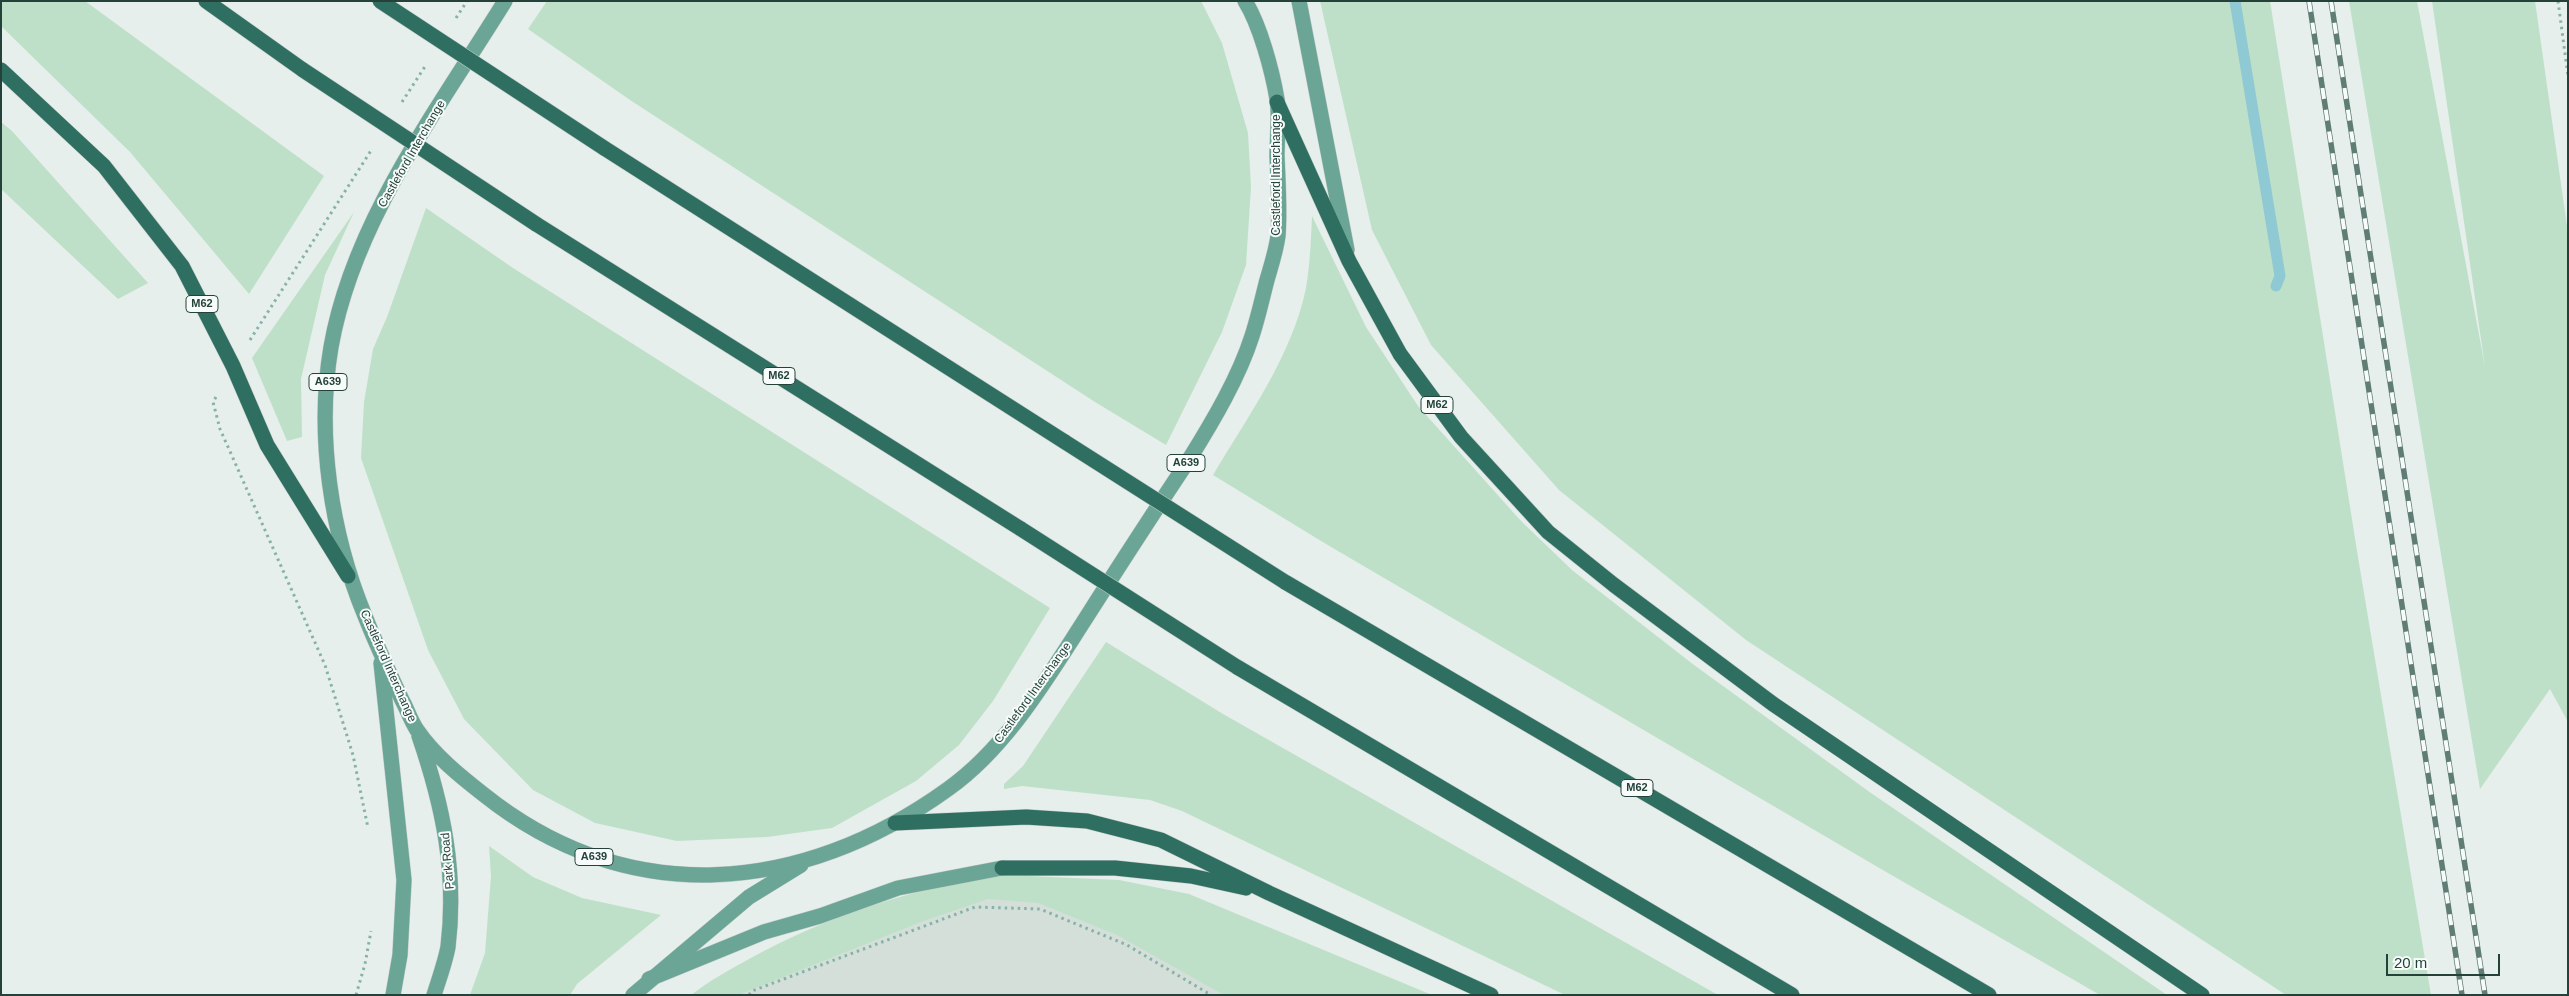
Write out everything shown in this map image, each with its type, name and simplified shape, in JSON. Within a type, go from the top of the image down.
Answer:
[{"type":"highway","name":"M62","points":[[206,1],[303,70],[536,224],[1021,529],[1237,668],[1792,995]]},
{"type":"highway","name":"M62","points":[[380,1],[604,148],[1285,582],[1989,995]]},
{"type":"highway","name":"M62","points":[[1,70],[110,174],[182,266],[233,366],[268,445],[348,576]]},
{"type":"highway","name":"M62","points":[[1277,102],[1350,261],[1400,354],[1461,437],[1548,532],[1614,585],[1773,704],[2202,995]]},
{"type":"highway","points":[[895,823],[1026,817],[1087,821],[1161,840],[1269,893],[1491,995]]},
{"type":"highway","points":[[1002,868],[1115,868],[1191,876],[1269,893]]},
{"type":"main road","name":"Castleford Interchange","points":[[505,1],[397,176],[366,237],[346,288],[331,348],[326,401],[327,452],[334,513],[348,576],[379,652],[417,730],[458,774],[522,823],[586,855],[638,870],[686,877],[748,872],[811,859],[853,843],[895,823],[952,787],[995,746],[1045,681],[1211,424],[1251,340],[1278,240],[1277,102],[1254,17],[1245,1]]},
{"type":"main road","name":"A639","points":[[1252,1],[1254,17]]},
{"type":"main road","points":[[1299,1],[1350,261]]},
{"type":"main road","points":[[379,652],[404,880],[400,955],[393,995]]},
{"type":"main road","name":"Park Road","points":[[417,730],[437,792],[445,826],[452,879],[447,948],[434,995]]},
{"type":"main road","name":"A639","points":[[633,995],[750,897],[811,859]]},
{"type":"main road","points":[[650,979],[764,932],[820,916],[898,888],[1002,868]]},
{"type":"path","points":[[451,26],[467,1]]},
{"type":"path","points":[[2558,1],[2568,76]]},
{"type":"path","points":[[398,109],[430,59]]},
{"type":"path","points":[[369,830],[353,755],[325,665],[220,430],[213,402],[233,366],[377,142]]},
{"type":"path","points":[[749,995],[752,991],[975,907],[1040,909],[1127,945],[1210,995]]},
{"type":"path","points":[[356,995],[365,964],[372,928]]},
{"type":"shaded area","points":[[1004,884],[1281,995],[704,995]]},
{"type":"green space","points":[[1,1],[85,1],[324,176],[249,294],[130,152],[1,26]]},
{"type":"green space","points":[[547,1],[1201,1],[1222,43],[1248,133],[1251,187],[1246,265],[1222,332],[1166,445],[1095,402],[630,100],[528,29]]},
{"type":"green space","points":[[1320,1],[2270,1],[2357,551],[2431,995],[2286,995],[1746,640],[1559,490],[1431,345],[1372,230]]},
{"type":"green space","points":[[2349,1],[2417,1],[2485,367],[2432,1],[2535,1],[2568,233],[2568,722],[2550,689],[2480,789]]},
{"type":"green space","points":[[1,122],[12,131],[148,283],[118,299],[1,189]]},
{"type":"green space","points":[[426,208],[513,268],[1050,608],[993,701],[959,745],[916,781],[832,828],[767,837],[677,841],[595,823],[533,790],[464,719],[428,650],[361,458],[364,402],[373,349],[387,317]]},
{"type":"green space","points":[[354,212],[325,275],[301,379],[302,437],[287,441],[252,358]]},
{"type":"green space","points":[[1312,216],[1366,327],[1418,406],[1521,521],[1572,570],[1694,665],[1871,793],[2167,995],[2100,995],[1326,544],[1213,475],[1267,385],[1290,338],[1306,288]]},
{"type":"green space","points":[[1106,642],[1223,714],[1718,995],[1565,995],[1182,811],[1150,800],[1022,786],[1004,789],[1004,784],[1023,766]]},
{"type":"green space","points":[[489,846],[533,877],[582,898],[661,915],[577,984],[570,995],[470,995],[485,953],[491,876]]},
{"type":"green space","points":[[1006,875],[1119,880],[1189,894],[1432,995],[1224,995],[1117,935],[1038,903],[988,899],[921,922],[738,995],[691,995],[712,980],[779,943],[841,916],[906,895],[972,880]]},
{"type":"waterway","points":[[2235,1],[2280,276],[2276,286]]},
{"type":"railway","points":[[2309,1],[2462,995]]},
{"type":"railway","points":[[2331,1],[2485,995]]}]
